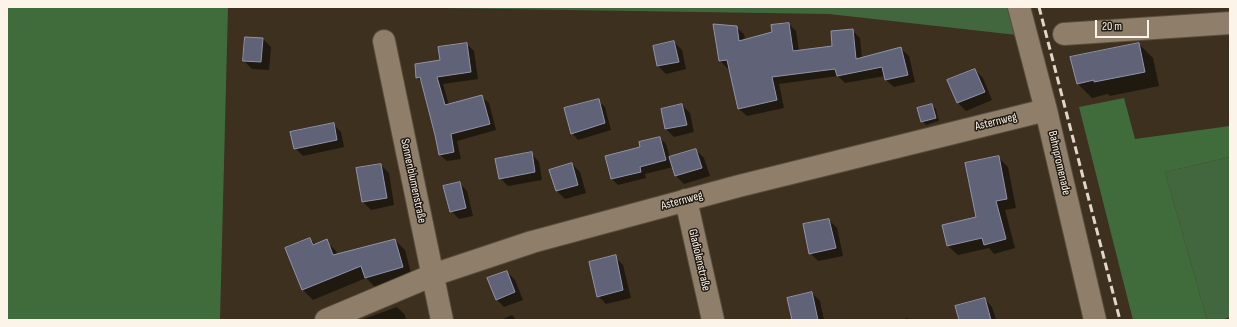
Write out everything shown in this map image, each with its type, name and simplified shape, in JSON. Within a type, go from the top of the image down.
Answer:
[{"type":"street","name":"Bahnpromenade","points":[[1019,7],[1046,110],[1095,320]]},
{"type":"street","points":[[1064,34],[1230,23]]},
{"type":"street","name":"Sonnenblumenstraße","points":[[384,41],[442,320]]},
{"type":"street","name":"Asternweg","points":[[326,320],[433,275],[532,242],[686,200],[1046,110]]},
{"type":"street","name":"Gladiolenstraße","points":[[686,200],[713,320]]},
{"type":"green space","points":[[7,7],[228,7],[220,320],[7,320]]},
{"type":"green space","points":[[376,7],[1009,7],[1017,35],[829,14]]},
{"type":"green space","points":[[1124,98],[1135,139],[1230,126],[1230,157],[1165,172],[1207,320],[1133,320],[1079,107]]},
{"type":"green space","points":[[1230,157],[1230,317],[1221,320],[1207,320],[1165,172]]},
{"type":"building","points":[[789,23],[793,51],[832,46],[831,31],[853,29],[856,59],[901,47],[908,75],[885,80],[882,67],[837,76],[835,69],[772,77],[777,100],[738,109],[727,60],[719,61],[713,24],[737,26],[739,41],[772,32],[771,25]]},
{"type":"building","points":[[245,37],[263,38],[261,62],[243,61]]},
{"type":"building","points":[[674,41],[679,62],[657,66],[653,46]]},
{"type":"building","points":[[467,43],[471,72],[437,77],[445,105],[482,95],[490,124],[451,134],[454,152],[439,155],[420,77],[416,78],[415,64],[440,60],[438,47]]},
{"type":"building","points":[[1139,43],[1145,72],[1077,84],[1070,57]]},
{"type":"building","points":[[975,69],[985,92],[957,103],[947,80]]},
{"type":"building","points":[[599,99],[605,123],[571,134],[564,108]]},
{"type":"building","points":[[682,104],[687,125],[665,129],[661,109]]},
{"type":"building","points":[[932,104],[936,118],[921,122],[917,108]]},
{"type":"building","points":[[334,123],[337,140],[294,149],[290,132]]},
{"type":"building","points":[[660,137],[666,160],[640,167],[641,172],[611,179],[605,156],[640,147],[639,142]]},
{"type":"building","points":[[696,149],[702,168],[675,176],[669,157]]},
{"type":"building","points":[[532,152],[535,172],[499,179],[495,159]]},
{"type":"building","points":[[999,156],[1007,199],[996,201],[1006,239],[984,245],[982,238],[947,246],[942,225],[976,217],[965,163]]},
{"type":"building","points":[[572,163],[578,185],[556,191],[549,170]]},
{"type":"building","points":[[381,164],[387,198],[362,202],[356,168]]},
{"type":"building","points":[[460,182],[466,208],[450,212],[443,186]]},
{"type":"building","points":[[829,219],[836,248],[809,254],[803,224]]},
{"type":"building","points":[[310,238],[313,245],[327,239],[333,255],[395,239],[403,267],[365,278],[361,266],[302,290],[285,248]]},
{"type":"building","points":[[616,255],[623,290],[597,297],[589,262]]},
{"type":"building","points":[[507,271],[515,292],[496,300],[487,278]]},
{"type":"building","points":[[812,292],[818,320],[792,320],[787,298]]},
{"type":"building","points":[[985,298],[991,320],[959,320],[955,306]]},
{"type":"railway","points":[[1039,7],[1120,320]]}]
